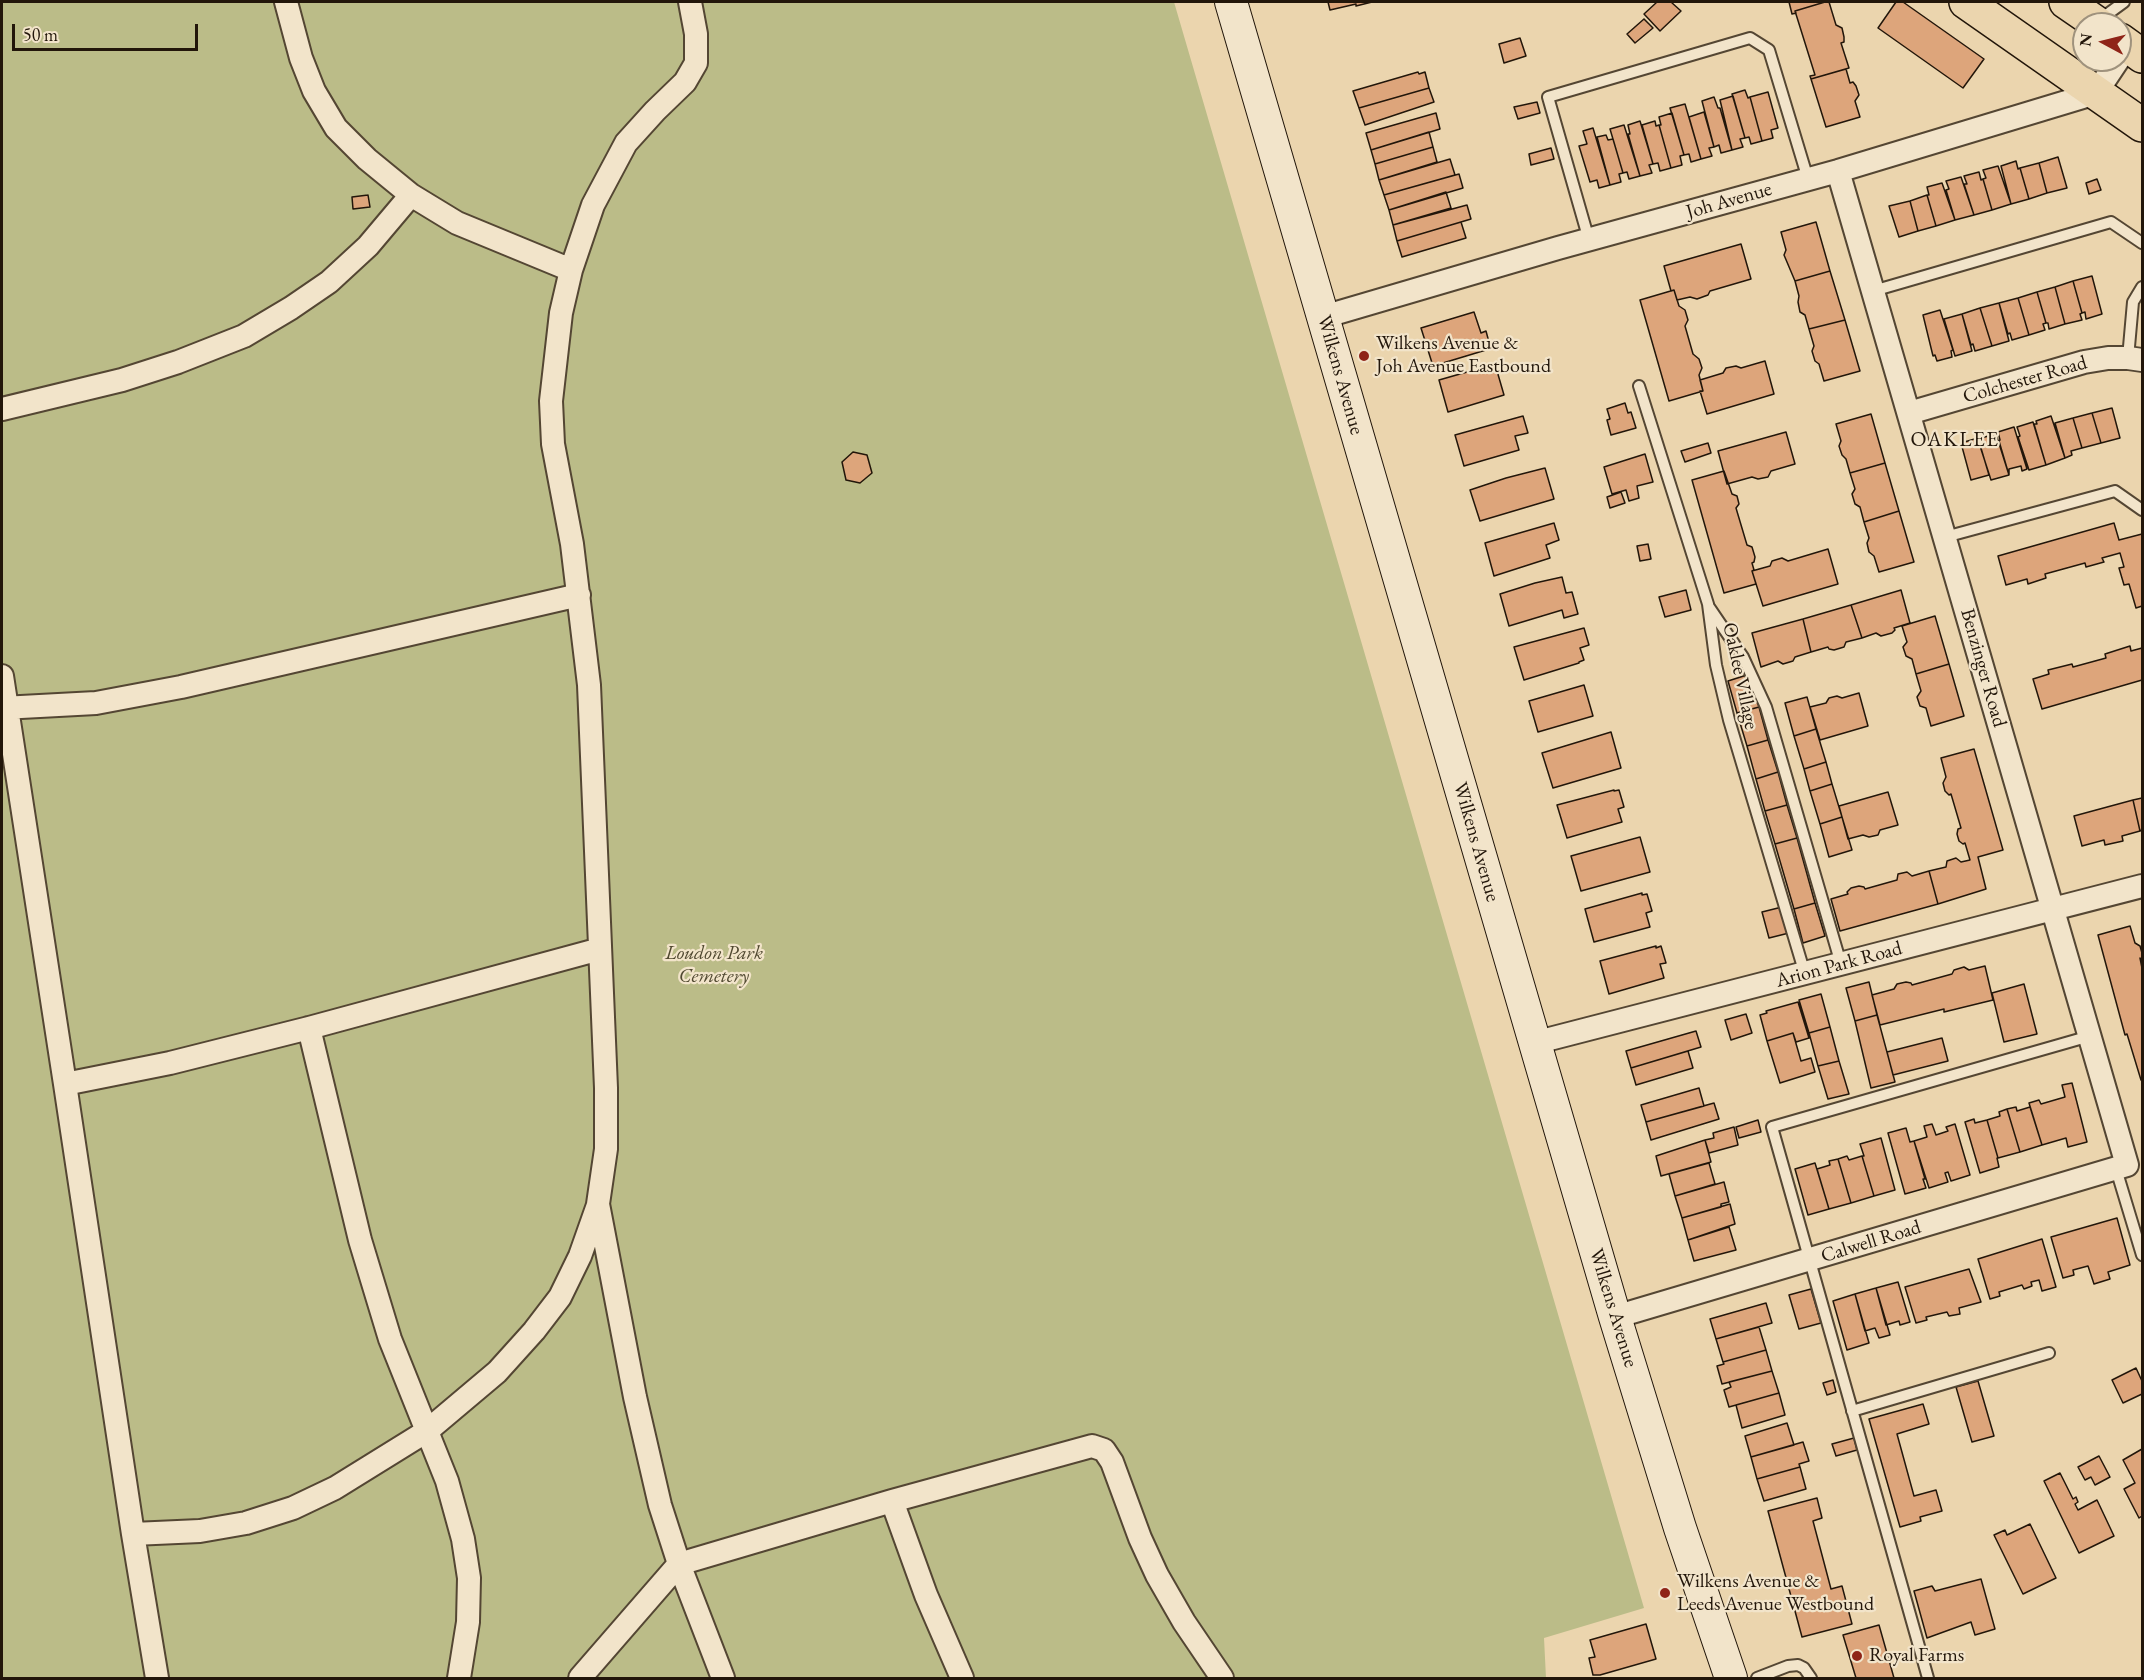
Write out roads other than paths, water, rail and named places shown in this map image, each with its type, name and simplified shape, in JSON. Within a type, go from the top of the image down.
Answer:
[{"type":"main road","name":"Wilkens Avenue","points":[[1231,2],[1615,1317],[1680,1528],[1731,1678]]},
{"type":"main road","points":[[1966,2],[2142,125]]},
{"type":"main road","points":[[2066,2],[2079,12]]},
{"type":"street","points":[[286,2],[301,58],[314,91],[336,128],[367,159],[411,195],[457,223],[571,270]]},
{"type":"street","points":[[133,1534],[200,1531],[246,1523],[293,1508],[335,1488],[427,1431],[497,1372],[534,1331],[560,1297],[580,1256],[598,1203],[606,1149],[606,1089],[589,684],[572,544],[553,444],[551,401],[561,313],[571,270],[593,205],[626,143],[685,82],[696,63],[696,34],[690,2]]},
{"type":"street","points":[[2096,93],[2106,72]]},
{"type":"street","name":"Joh Avenue","points":[[1323,317],[1838,171],[2096,93]]},
{"type":"street","name":"Benzinger Road","points":[[1838,171],[2090,1036],[2121,1167]]},
{"type":"street","points":[[2,409],[122,380],[178,362],[244,336],[329,282],[368,246],[411,195]]},
{"type":"street","name":"Colchester Road","points":[[1909,414],[2084,362],[2135,359]]},
{"type":"street","points":[[4,708],[96,703],[181,687],[579,595]]},
{"type":"street","points":[[2,676],[4,708],[157,1678]]},
{"type":"street","name":"Arion Park Road","points":[[1534,1043],[2142,886]]},
{"type":"street","points":[[65,1084],[170,1063],[309,1028],[600,949]]},
{"type":"street","points":[[309,1028],[360,1240],[390,1339],[447,1481],[463,1539],[469,1578],[468,1622],[459,1678]]},
{"type":"street","name":"Calwell Road","points":[[1615,1317],[2121,1167]]},
{"type":"street","points":[[598,1203],[635,1397],[660,1505],[679,1564],[723,1678]]},
{"type":"street","points":[[580,1678],[679,1564],[892,1501],[1092,1446],[1104,1450],[1112,1462],[1140,1538],[1157,1575],[1184,1622],[1222,1678]]},
{"type":"street","points":[[892,1501],[926,1595],[962,1678]]},
{"type":"lane","points":[[1589,240],[1548,97],[1750,38],[1769,50],[1808,179]]},
{"type":"lane","points":[[1873,291],[2111,222],[2142,243]]},
{"type":"lane","points":[[2135,359],[2133,302],[2142,287]]},
{"type":"lane","name":"Oaklee Village","points":[[1639,387],[1707,604],[1716,665],[1730,720],[1805,974]]},
{"type":"lane","points":[[1945,537],[2115,491],[2142,510]]},
{"type":"lane","points":[[1707,604],[1743,657],[1766,706],[1841,964]]},
{"type":"lane","points":[[1928,1678],[1772,1127],[2090,1036]]},
{"type":"lane","points":[[2121,1167],[2142,1255]]},
{"type":"lane","points":[[1852,1411],[2049,1353]]},
{"type":"lane","points":[[1757,1678],[1788,1666],[1798,1665],[1804,1668],[1811,1678]]},
{"type":"place","name":"Wilkens Avenue & Joh Avenue Eastbound","points":[[1364,356]]},
{"type":"place","name":"Wilkens Avenue & Leeds Avenue Westbound","points":[[1665,1593]]},
{"type":"place","name":"Royal Farms","points":[[1857,1656]]},
{"type":"district","name":"OAKLEE","points":[[1955,440]]},
{"type":"park label","name":"Loudon Park Cemetery","points":[[714,966]]}]
